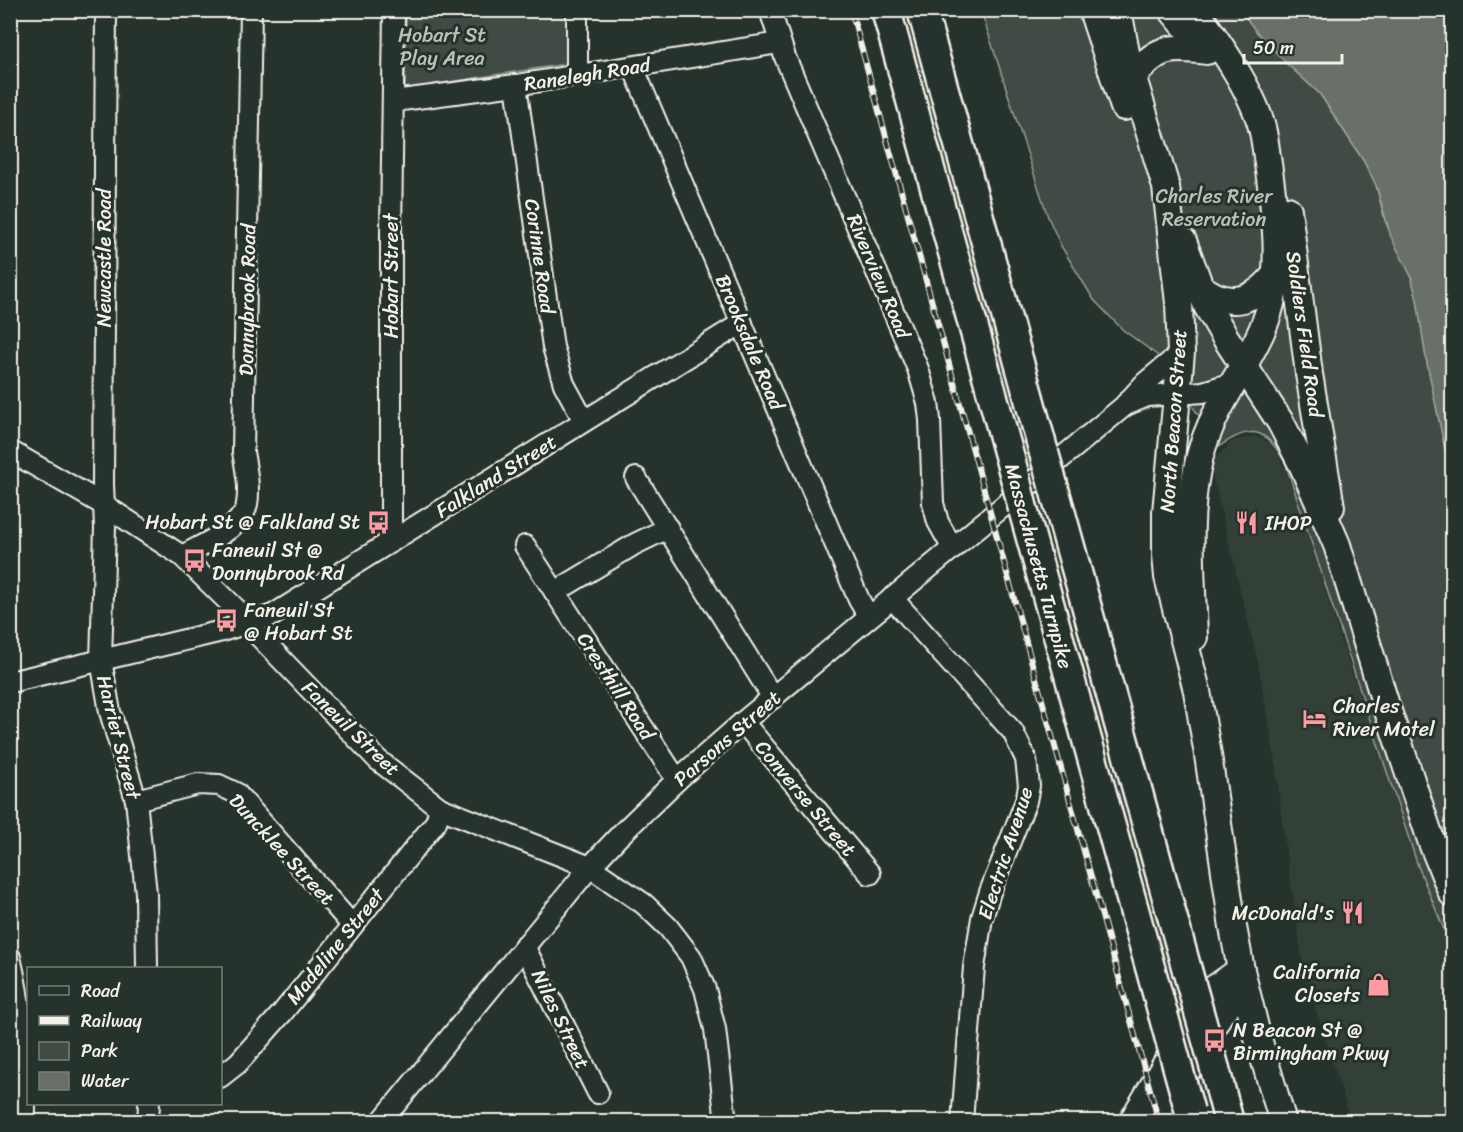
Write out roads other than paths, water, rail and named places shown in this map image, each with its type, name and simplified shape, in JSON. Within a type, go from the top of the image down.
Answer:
[{"type":"highway","name":"Massachusetts Turnpike","points":[[886,10],[1192,1117]]},
{"type":"highway","name":"Massachusetts Turnpike","points":[[922,10],[1229,1122]]},
{"type":"main road","points":[[1092,10],[1132,127],[1147,158],[1166,187]]},
{"type":"main road","name":"North Beacon Street","points":[[1118,10],[1132,78],[1166,187],[1179,303],[1181,353],[1167,493],[1166,555],[1172,592],[1197,691],[1233,927],[1244,981],[1282,1122]]},
{"type":"main road","points":[[1172,10],[1207,51],[1262,125]]},
{"type":"main road","name":"North Beacon Street","points":[[1195,10],[1234,70],[1262,125],[1275,227],[1275,275],[1268,315],[1208,431],[1199,461],[1194,491],[1191,573],[1197,691]]},
{"type":"main road","points":[[1132,78],[1148,60],[1166,50],[1183,48],[1207,51]]},
{"type":"main road","name":"Soldiers Field Road","points":[[1262,125],[1275,161],[1290,226],[1306,357],[1337,545]]},
{"type":"main road","name":"Soldiers Field Road","points":[[1166,187],[1197,284],[1237,374],[1281,423],[1337,545],[1385,702],[1425,823],[1452,893]]},
{"type":"main road","points":[[1197,284],[1208,294],[1218,298],[1229,301],[1241,300],[1262,289],[1275,275]]},
{"type":"main road","points":[[1132,1122],[1203,1001],[1214,989],[1244,981]]},
{"type":"main road","points":[[1157,1122],[1222,1010],[1244,981]]},
{"type":"street","name":"Newcastle Road","points":[[104,505],[106,10]]},
{"type":"street","name":"Donnybrook Road","points":[[182,556],[221,534],[241,519],[247,506],[248,485],[243,452],[251,10]]},
{"type":"street","name":"Hobart Street","points":[[391,542],[394,10]]},
{"type":"street","points":[[577,10],[577,76]]},
{"type":"street","name":"Riverview Road","points":[[770,10],[779,43],[918,369],[928,403],[930,420],[933,503],[938,522],[953,549]]},
{"type":"street","name":"Ranelegh Road","points":[[394,101],[577,76],[779,43]]},
{"type":"street","name":"Brooksdale Road","points":[[633,67],[859,600],[869,617]]},
{"type":"street","name":"Corinne Road","points":[[516,85],[553,347],[564,384],[584,421]]},
{"type":"street","name":"Falkland Street","points":[[10,682],[273,615],[742,323]]},
{"type":"street","name":"Parsons Street","points":[[381,1122],[590,867],[677,780],[743,722],[1124,407],[1144,383],[1181,353]]},
{"type":"street","name":"Parsons Street","points":[[1124,407],[1147,396],[1208,392],[1237,374]]},
{"type":"street","name":"Faneuil Street","points":[[10,451],[104,505],[182,556],[241,614],[378,760],[440,808],[590,867],[644,904],[668,927],[691,957],[705,989],[715,1029],[726,1122]]},
{"type":"street","points":[[636,478],[772,698]]},
{"type":"street","name":"Harriet Street","points":[[104,505],[101,660],[110,712],[136,800],[146,893],[147,967]]},
{"type":"street","points":[[555,592],[635,544],[668,528]]},
{"type":"street","name":"Cresthill Road","points":[[525,546],[677,780]]},
{"type":"street","name":"Electric Avenue","points":[[892,598],[1000,716],[1021,745],[1029,773],[1026,801],[982,918],[974,967],[962,1122]]},
{"type":"street","name":"Converse Street","points":[[743,722],[870,874]]},
{"type":"street","name":"Duncklee Street","points":[[136,800],[198,784],[219,785],[236,793],[352,925]]},
{"type":"street","name":"Madeline Street","points":[[222,1075],[238,1063],[275,1020],[436,822],[440,808]]},
{"type":"street","name":"Niles Street","points":[[524,946],[598,1093]]},
{"type":"street","points":[[10,957],[16,982],[25,1059],[25,1122]]},
{"type":"street","points":[[148,1122],[149,1105]]},
{"type":"water","points":[[1241,11],[1452,11],[1452,504],[1449,468],[1426,358],[1417,299],[1411,276],[1391,237],[1376,185],[1363,160],[1320,94],[1287,64]]},
{"type":"railway","points":[[851,10],[1159,1122]]},
{"type":"place","name":"Hobart St @ Falkland St","points":[[378,522]]},
{"type":"place","name":"IHOP","points":[[1247,523]]},
{"type":"place","name":"Faneuil St @ Donnybrook Rd","points":[[194,561]]},
{"type":"place","name":"Faneuil St @ Hobart St","points":[[226,621]]},
{"type":"place","name":"Charles River Motel","points":[[1315,718]]},
{"type":"place","name":"McDonald's","points":[[1352,913]]},
{"type":"place","name":"California Closets","points":[[1378,984]]},
{"type":"place","name":"N Beacon St @ Birmingham Pkwy","points":[[1215,1041]]},
{"type":"park label","name":"Hobart St Play Area","points":[[442,46]]},
{"type":"park label","name":"Charles River Reservation","points":[[1214,208]]}]
